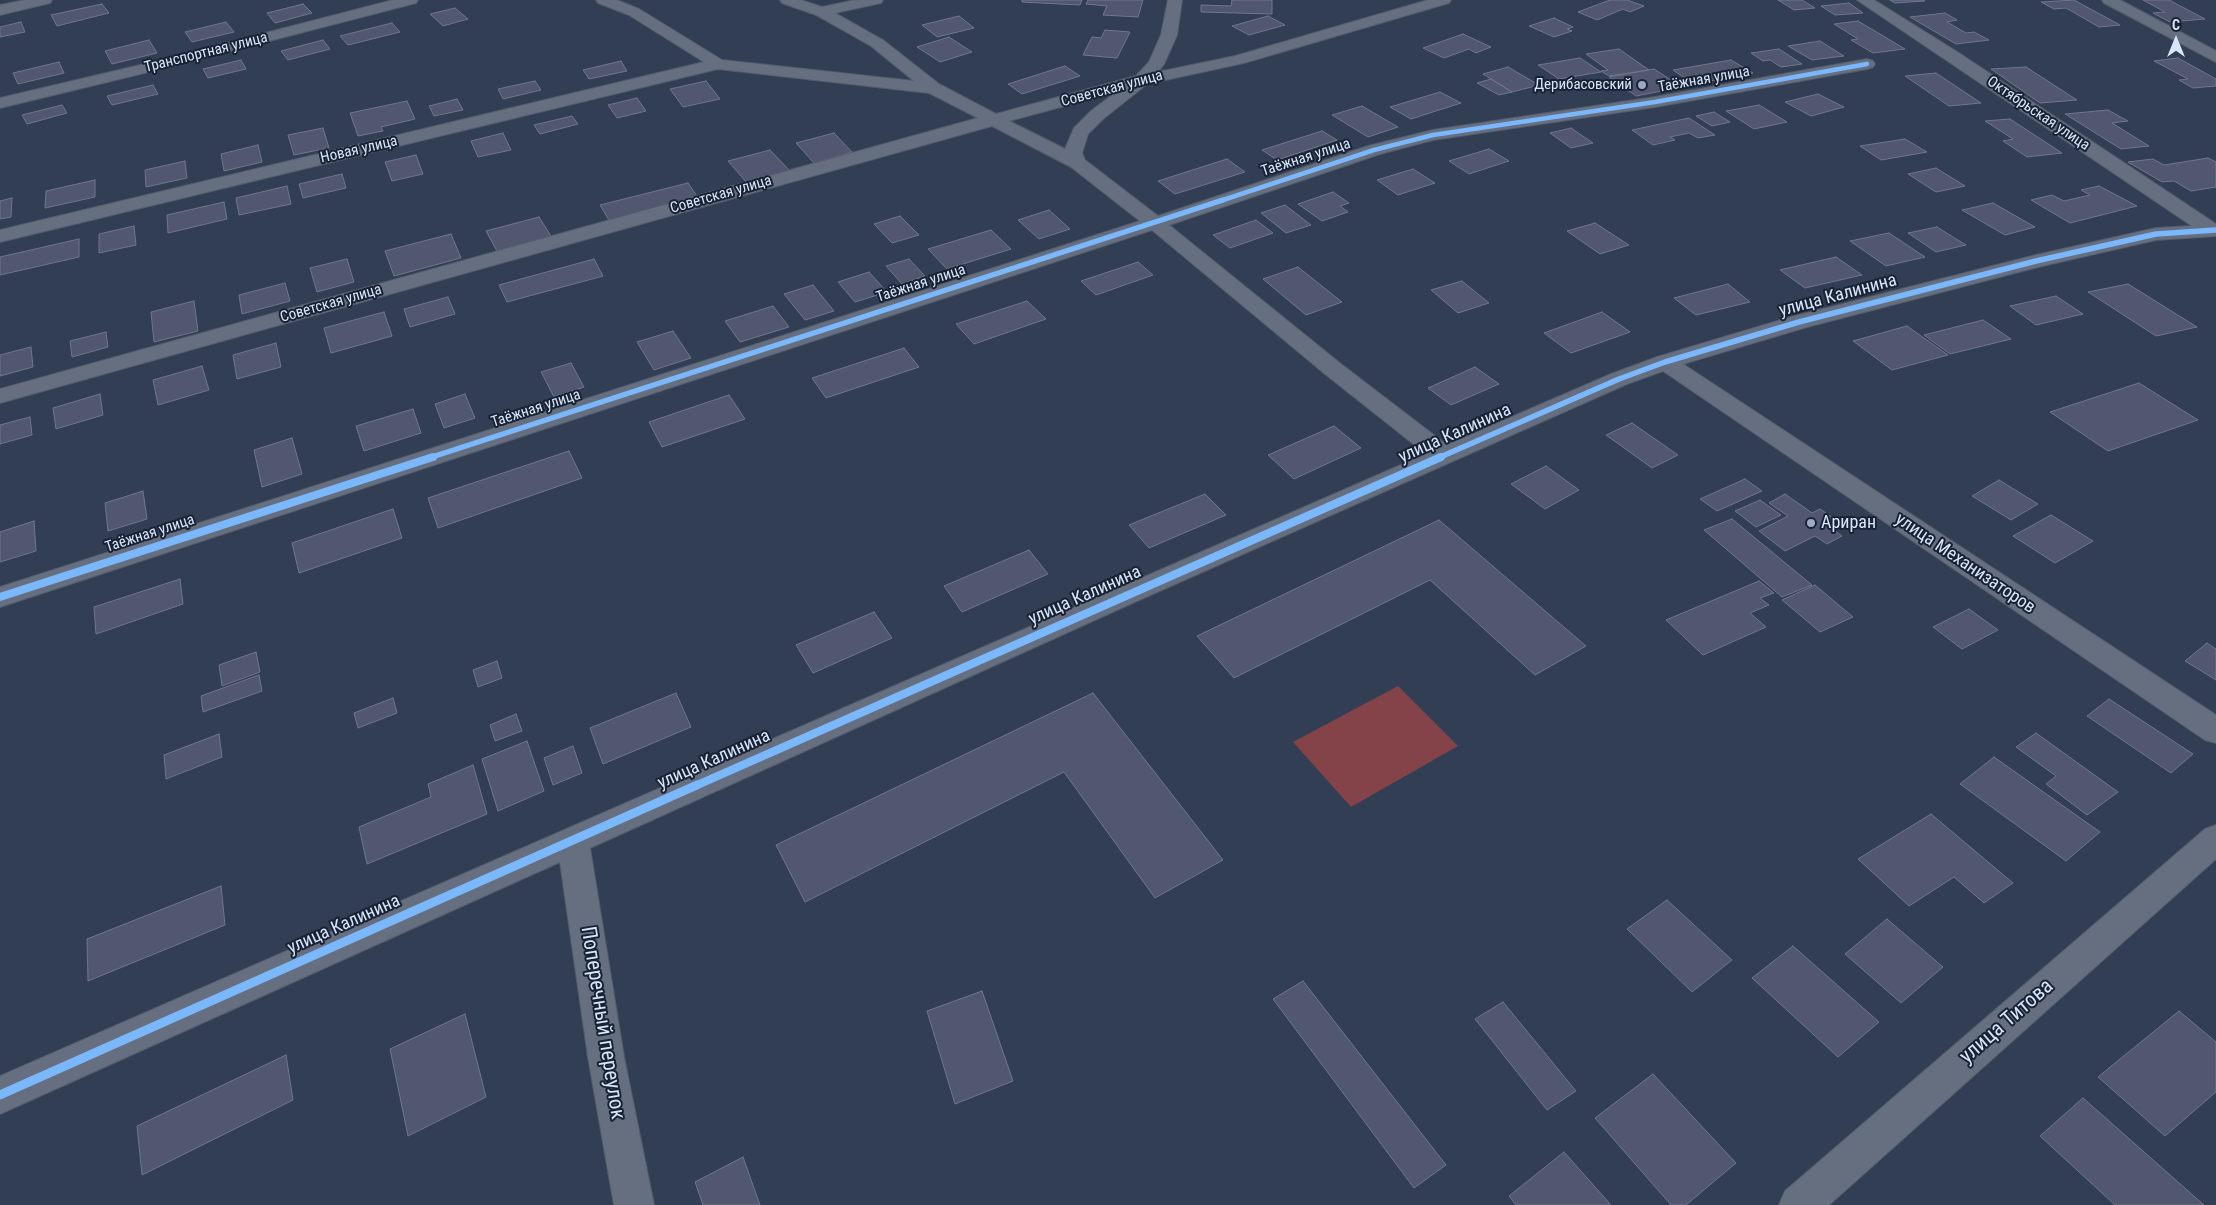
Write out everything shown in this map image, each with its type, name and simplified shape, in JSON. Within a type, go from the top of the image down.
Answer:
[{"type":"street","points":[[0,10],[45,0]]},
{"type":"street","name":"Транспортная улица","points":[[0,103],[411,0]]},
{"type":"street","points":[[603,0],[634,12],[718,64],[933,88]]},
{"type":"street","points":[[787,0],[821,12],[877,43],[933,88],[1077,163],[1155,223],[1332,369],[1444,456]]},
{"type":"street","points":[[821,12],[876,0]]},
{"type":"street","points":[[1077,163],[1073,153],[1080,132],[1096,115],[1142,80],[1156,64],[1169,35],[1175,0]]},
{"type":"street","name":"Советская улица","points":[[0,396],[992,120],[1142,80],[1238,60],[1444,0]]},
{"type":"street","name":"Октябрьская улица","points":[[1864,0],[1961,62],[2213,230]]},
{"type":"street","points":[[2110,0],[2216,58]]},
{"type":"street","name":"Новая улица","points":[[0,236],[718,64]]},
{"type":"street","name":"Таёжная улица","points":[[0,597],[1155,223],[1374,150],[1434,135],[1672,100],[1867,64]]},
{"type":"street","name":"улица Калинина","points":[[0,1094],[1576,396],[1665,362],[1799,322],[2036,261],[2156,234],[2213,230]]},
{"type":"street","name":"улица Механизаторов","points":[[1665,362],[2216,731]]},
{"type":"street","name":"улица Титова","points":[[1799,1205],[2216,839]]},
{"type":"street","name":"Поперечный переулок","points":[[573,840],[606,1057],[634,1205]]},
{"type":"shaded area","points":[[1398,686],[1458,746],[1351,807],[1293,742]]},
{"type":"building","points":[[1022,0],[1082,0],[1080,5],[1022,2]]},
{"type":"building","points":[[1088,0],[1143,0],[1138,17],[1103,15],[1107,6],[1086,4]]},
{"type":"building","points":[[1232,0],[1272,0],[1272,14],[1201,12],[1201,5],[1231,6]]},
{"type":"building","points":[[1610,0],[1627,0],[1644,6],[1630,12],[1623,9],[1597,20],[1578,12]]},
{"type":"building","points":[[1778,0],[1802,0],[1815,8],[1794,10]]},
{"type":"building","points":[[1890,0],[1923,0],[1925,1],[1895,3]]},
{"type":"building","points":[[2074,0],[2120,25],[2099,27],[2066,8],[2054,9],[2041,2]]},
{"type":"building","points":[[2143,0],[2169,0],[2205,19],[2170,22],[2153,13],[2165,12]]},
{"type":"building","points":[[1849,3],[1863,13],[1835,15],[1821,6]]},
{"type":"building","points":[[102,4],[109,13],[57,26],[51,15]]},
{"type":"building","points":[[303,4],[312,13],[275,23],[267,13]]},
{"type":"building","points":[[455,8],[468,19],[443,26],[430,14]]},
{"type":"building","points":[[1945,13],[1957,20],[1947,22],[1966,33],[1974,32],[1989,40],[1956,44],[1910,17]]},
{"type":"building","points":[[959,16],[974,28],[937,37],[922,25]]},
{"type":"building","points":[[1268,16],[1285,25],[1249,35],[1232,26]]},
{"type":"building","points":[[1554,18],[1573,27],[1567,29],[1572,31],[1554,37],[1529,26]]},
{"type":"building","points":[[1858,21],[1905,49],[1873,53],[1851,40],[1858,39],[1834,24]]},
{"type":"building","points":[[21,22],[25,32],[0,37],[0,27]]},
{"type":"building","points":[[226,22],[234,32],[192,42],[185,32]]},
{"type":"building","points":[[392,23],[400,32],[348,45],[340,36]]},
{"type":"building","points":[[1105,30],[1130,32],[1117,58],[1083,55],[1092,37],[1101,38]]},
{"type":"building","points":[[1463,34],[1491,47],[1476,53],[1469,49],[1444,58],[1423,48]]},
{"type":"building","points":[[949,37],[972,52],[940,62],[917,47]]},
{"type":"building","points":[[149,40],[157,53],[112,64],[105,51]]},
{"type":"building","points":[[323,40],[330,49],[288,60],[281,51]]},
{"type":"building","points":[[1820,41],[1844,56],[1812,60],[1788,46]]},
{"type":"building","points":[[1619,49],[1649,70],[1609,76],[1601,71],[1608,70],[1586,54]]},
{"type":"building","points":[[1779,49],[1802,64],[1781,67],[1770,60],[1763,61],[1751,53]]},
{"type":"building","points":[[1580,58],[1601,72],[1559,79],[1538,65]]},
{"type":"building","points":[[2178,58],[2216,79],[2216,86],[2193,88],[2179,80],[2188,79],[2154,61]]},
{"type":"building","points":[[241,60],[246,69],[208,78],[203,69]]},
{"type":"building","points":[[1731,60],[1753,73],[1694,84],[1673,70]]},
{"type":"building","points":[[621,61],[627,71],[589,79],[583,70]]},
{"type":"building","points":[[59,62],[64,73],[18,84],[13,73]]},
{"type":"building","points":[[1065,66],[1080,76],[1022,94],[1008,84]]},
{"type":"building","points":[[1508,67],[1539,85],[1512,92],[1483,74]]},
{"type":"building","points":[[2026,67],[2077,100],[2040,103],[1991,69]]},
{"type":"building","points":[[1654,69],[1682,87],[1636,96],[1609,77]]},
{"type":"building","points":[[1936,73],[1981,103],[1949,106],[1905,76]]},
{"type":"building","points":[[1491,79],[1512,92],[1499,95],[1477,83]]},
{"type":"building","points":[[535,81],[541,90],[503,99],[498,89]]},
{"type":"building","points":[[706,81],[720,99],[683,107],[670,89]]},
{"type":"building","points":[[153,85],[158,94],[112,105],[107,96]]},
{"type":"building","points":[[1440,92],[1461,103],[1411,119],[1390,107]]},
{"type":"building","points":[[1818,94],[1844,107],[1811,116],[1785,102]]},
{"type":"building","points":[[637,98],[646,111],[617,118],[608,105]]},
{"type":"building","points":[[457,99],[463,110],[434,116],[429,106]]},
{"type":"building","points":[[407,101],[415,119],[381,127],[383,131],[358,136],[350,113]]},
{"type":"building","points":[[62,105],[67,113],[27,124],[22,115]]},
{"type":"building","points":[[1759,105],[1787,122],[1754,129],[1726,111]]},
{"type":"building","points":[[1362,106],[1398,127],[1368,137],[1332,115]]},
{"type":"building","points":[[2108,110],[2128,121],[2112,123],[2149,146],[2121,149],[2065,114]]},
{"type":"building","points":[[1714,112],[1730,122],[1712,126],[1696,116]]},
{"type":"building","points":[[572,116],[578,124],[540,134],[534,125]]},
{"type":"building","points":[[1689,118],[1715,135],[1698,138],[1689,133],[1670,137],[1675,140],[1653,145],[1632,130]]},
{"type":"building","points":[[2010,119],[2062,153],[2027,157],[2003,141],[2013,139],[1985,121]]},
{"type":"building","points":[[323,128],[329,148],[294,155],[288,135]]},
{"type":"building","points":[[1571,128],[1593,143],[1571,148],[1550,133]]},
{"type":"building","points":[[1322,131],[1337,140],[1277,160],[1262,150]]},
{"type":"building","points":[[503,133],[511,150],[478,157],[471,141]]},
{"type":"building","points":[[834,133],[852,152],[814,163],[796,143]]},
{"type":"building","points":[[1905,139],[1927,152],[1881,160],[1860,146]]},
{"type":"building","points":[[258,145],[262,162],[224,171],[221,154]]},
{"type":"building","points":[[1489,149],[1509,161],[1469,174],[1449,161]]},
{"type":"building","points":[[770,150],[790,171],[747,183],[728,161]]},
{"type":"building","points":[[416,155],[423,174],[392,181],[385,162]]},
{"type":"building","points":[[2208,158],[2216,162],[2216,187],[2191,191],[2174,181],[2162,182],[2128,162],[2153,159],[2164,165]]},
{"type":"building","points":[[1227,159],[1245,172],[1175,194],[1158,181]]},
{"type":"building","points":[[185,161],[187,178],[146,187],[145,170]]},
{"type":"building","points":[[1936,168],[1965,186],[1936,192],[1908,174]]},
{"type":"building","points":[[1413,169],[1435,183],[1398,195],[1377,180]]},
{"type":"building","points":[[342,174],[346,188],[303,198],[299,184]]},
{"type":"building","points":[[95,180],[95,197],[45,208],[46,191]]},
{"type":"building","points":[[688,183],[699,199],[610,222],[600,205]]},
{"type":"building","points":[[287,186],[291,204],[239,215],[236,198]]},
{"type":"building","points":[[2099,186],[2137,206],[2070,223],[2031,200],[2052,195],[2064,201],[2090,195],[2081,190]]},
{"type":"building","points":[[1333,192],[1349,203],[1340,206],[1348,212],[1322,221],[1298,204]]},
{"type":"building","points":[[12,198],[11,217],[0,219],[0,201]]},
{"type":"building","points":[[224,202],[227,219],[168,233],[167,215]]},
{"type":"building","points":[[1993,203],[2035,227],[2005,235],[1962,210]]},
{"type":"building","points":[[1285,205],[1311,225],[1286,233],[1261,213]]},
{"type":"building","points":[[1049,210],[1070,229],[1039,239],[1018,220]]},
{"type":"building","points":[[900,216],[919,235],[892,243],[874,224]]},
{"type":"building","points":[[539,217],[551,236],[497,251],[486,231]]},
{"type":"building","points":[[1256,220],[1273,233],[1230,248],[1213,235]]},
{"type":"building","points":[[1595,223],[1629,245],[1600,254],[1567,231]]},
{"type":"building","points":[[134,226],[136,245],[99,253],[99,234]]},
{"type":"building","points":[[1937,227],[1966,245],[1936,252],[1908,233]]},
{"type":"building","points":[[991,230],[1011,249],[947,269],[928,249]]},
{"type":"building","points":[[1889,233],[1925,257],[1886,266],[1850,241]]},
{"type":"building","points":[[451,234],[461,258],[394,276],[385,251]]},
{"type":"building","points":[[79,239],[79,257],[0,275],[0,257]]},
{"type":"building","points":[[1836,257],[1862,275],[1805,288],[1780,270]]},
{"type":"building","points":[[347,259],[354,282],[317,292],[310,268]]},
{"type":"building","points":[[594,259],[603,276],[507,302],[499,285]]},
{"type":"building","points":[[909,259],[925,276],[902,284],[886,266]]},
{"type":"building","points":[[1138,262],[1153,275],[1096,295],[1081,281]]},
{"type":"building","points":[[1298,267],[1342,302],[1306,315],[1263,279]]},
{"type":"building","points":[[869,272],[887,292],[855,302],[838,282]]},
{"type":"building","points":[[1462,281],[1489,303],[1458,313],[1431,290]]},
{"type":"building","points":[[285,283],[290,301],[242,314],[239,295]]},
{"type":"building","points":[[1728,284],[1750,302],[1696,315],[1674,298]]},
{"type":"building","points":[[2128,284],[2197,327],[2156,336],[2088,292]]},
{"type":"building","points":[[813,285],[834,311],[805,320],[784,294]]},
{"type":"building","points":[[2056,296],[2083,314],[2036,325],[2010,306]]},
{"type":"building","points":[[448,297],[455,314],[410,327],[404,309]]},
{"type":"building","points":[[194,301],[198,331],[154,342],[151,312]]},
{"type":"building","points":[[1027,301],[1046,319],[974,344],[956,324]]},
{"type":"building","points":[[773,306],[789,327],[740,342],[725,321]]},
{"type":"building","points":[[384,312],[392,336],[331,353],[324,328]]},
{"type":"building","points":[[1602,312],[1630,332],[1571,353],[1544,333]]},
{"type":"building","points":[[1983,320],[2011,339],[1950,354],[1924,335]]},
{"type":"building","points":[[1907,326],[1948,355],[1892,370],[1853,341]]},
{"type":"building","points":[[673,331],[691,358],[654,370],[637,342]]},
{"type":"building","points":[[106,332],[108,347],[72,357],[70,341]]},
{"type":"building","points":[[276,343],[281,367],[237,379],[233,355]]},
{"type":"building","points":[[31,347],[33,367],[0,376],[0,355]]},
{"type":"building","points":[[904,348],[919,367],[826,398],[812,378]]},
{"type":"building","points":[[571,363],[584,387],[554,397],[541,372]]},
{"type":"building","points":[[202,366],[209,390],[158,405],[153,380]]},
{"type":"building","points":[[1475,367],[1499,384],[1451,405],[1428,388]]},
{"type":"building","points":[[2139,383],[2198,420],[2108,451],[2050,412]]},
{"type":"building","points":[[100,394],[103,415],[56,429],[53,408]]},
{"type":"building","points":[[465,394],[475,418],[444,428],[435,404]]},
{"type":"building","points":[[729,395],[745,419],[662,447],[649,422]]},
{"type":"building","points":[[413,409],[421,433],[364,451],[356,426]]},
{"type":"building","points":[[30,417],[32,435],[0,444],[0,425]]},
{"type":"building","points":[[1632,423],[1678,455],[1652,468],[1606,435]]},
{"type":"building","points":[[1334,426],[1361,448],[1294,479],[1268,455]]},
{"type":"building","points":[[292,438],[302,474],[262,487],[254,450]]},
{"type":"building","points":[[569,451],[582,478],[438,528],[428,498]]},
{"type":"building","points":[[1546,466],[1579,490],[1545,509],[1511,484]]},
{"type":"building","points":[[1745,479],[1762,491],[1717,511],[1700,499]]},
{"type":"building","points":[[1999,480],[2038,504],[2011,520],[1972,496]]},
{"type":"building","points":[[143,491],[147,519],[108,531],[105,503]]},
{"type":"building","points":[[1205,494],[1226,515],[1149,548],[1129,525]]},
{"type":"building","points":[[1785,494],[1812,513],[1820,509],[1843,525],[1834,530],[1842,536],[1827,544],[1815,536],[1785,551],[1759,531],[1788,516],[1769,503]]},
{"type":"building","points":[[1760,500],[1781,515],[1756,527],[1735,511]]},
{"type":"building","points":[[393,509],[402,538],[299,573],[292,543]]},
{"type":"building","points":[[2051,515],[2093,541],[2055,563],[2013,536]]},
{"type":"building","points":[[1732,519],[1812,585],[1782,597],[1704,530]]},
{"type":"building","points":[[1439,520],[1586,646],[1535,675],[1430,580],[1234,678],[1197,636]]},
{"type":"building","points":[[34,521],[36,551],[0,562],[0,532]]},
{"type":"building","points":[[1029,550],[1048,574],[962,612],[944,586]]},
{"type":"building","points":[[180,579],[183,604],[96,634],[94,607]]},
{"type":"building","points":[[1759,581],[1774,593],[1760,598],[1769,605],[1750,613],[1766,627],[1703,655],[1666,620]]},
{"type":"building","points":[[1815,585],[1853,617],[1820,632],[1782,600]]},
{"type":"building","points":[[1969,609],[1998,630],[1962,649],[1933,627]]},
{"type":"building","points":[[874,612],[892,638],[813,673],[796,645]]},
{"type":"building","points":[[2207,643],[2216,649],[2216,680],[2185,661]]},
{"type":"building","points":[[256,652],[260,672],[222,686],[219,665]]},
{"type":"building","points":[[497,661],[502,678],[478,687],[473,670]]},
{"type":"building","points":[[259,675],[262,691],[203,712],[201,696]]},
{"type":"building","points":[[676,693],[691,727],[603,764],[590,728]]},
{"type":"building","points":[[1093,693],[1223,860],[1155,898],[1064,772],[805,902],[776,845]]},
{"type":"building","points":[[393,698],[397,713],[358,728],[354,713]]},
{"type":"building","points":[[2109,699],[2193,754],[2171,773],[2087,716]]},
{"type":"building","points":[[516,714],[522,731],[495,741],[490,725]]},
{"type":"building","points":[[2036,733],[2118,792],[2087,815],[2046,784],[2056,776],[2016,747]]},
{"type":"building","points":[[219,734],[222,757],[166,779],[164,755]]},
{"type":"building","points":[[527,741],[544,791],[498,811],[482,759]]},
{"type":"building","points":[[573,746],[582,773],[553,785],[544,758]]},
{"type":"building","points":[[1994,757],[2100,832],[2066,861],[1960,784]]},
{"type":"building","points":[[473,765],[487,814],[367,864],[359,827],[431,797],[428,784]]},
{"type":"building","points":[[1931,814],[2013,883],[1984,903],[1954,877],[1909,906],[1858,859]]},
{"type":"building","points":[[221,886],[225,925],[88,981],[87,939]]},
{"type":"building","points":[[1667,900],[1732,960],[1692,992],[1627,929]]},
{"type":"building","points":[[1887,919],[1943,967],[1901,1003],[1845,954]]},
{"type":"building","points":[[1793,946],[1879,1022],[1838,1057],[1752,978]]},
{"type":"building","points":[[1303,981],[1446,1165],[1414,1188],[1273,999]]},
{"type":"building","points":[[982,991],[1013,1081],[955,1104],[927,1011]]},
{"type":"building","points":[[1503,1002],[1576,1091],[1547,1110],[1475,1019]]},
{"type":"building","points":[[2179,1011],[2216,1042],[2216,1092],[2165,1136],[2098,1077]]},
{"type":"building","points":[[465,1014],[486,1097],[408,1136],[390,1049]]},
{"type":"building","points":[[286,1055],[293,1100],[142,1175],[137,1126]]},
{"type":"building","points":[[1653,1074],[1736,1163],[1686,1205],[1671,1205],[1595,1118]]},
{"type":"building","points":[[2083,1098],[2204,1205],[2115,1205],[2040,1136]]},
{"type":"building","points":[[1564,1152],[1611,1205],[1516,1205],[1509,1196]]},
{"type":"building","points":[[743,1157],[760,1205],[703,1205],[695,1182]]},
{"type":"cycle path","points":[[0,597],[1155,223],[1374,150],[1433,135],[1655,102],[1867,64]]},
{"type":"cycle path","points":[[0,1095],[1127,594],[1619,379],[1665,362],[1799,322],[2036,261],[2156,234],[2216,230]]},
{"type":"place","name":"Дерибасовский","points":[[1642,85]]},
{"type":"place","name":"Ариран","points":[[1811,523]]}]
